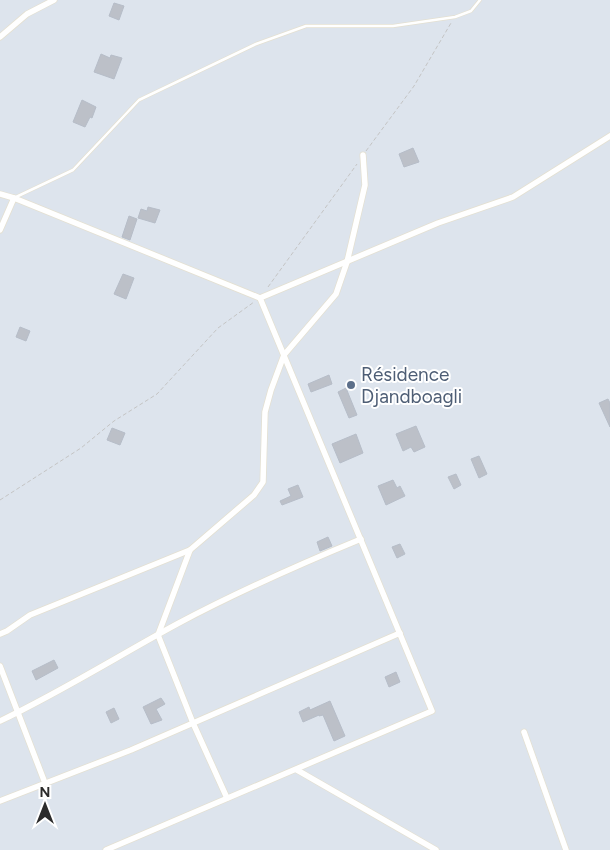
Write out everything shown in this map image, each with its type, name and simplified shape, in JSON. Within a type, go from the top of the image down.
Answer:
[{"type":"street","points":[[0,37],[27,14],[54,0]]},
{"type":"street","points":[[0,194],[260,298],[438,223],[512,197],[610,136]]},
{"type":"street","points":[[0,634],[30,615],[190,550],[254,494],[263,482],[265,412],[284,355],[336,294],[347,262],[365,185],[363,155]]},
{"type":"street","points":[[0,230],[14,198]]},
{"type":"street","points":[[106,850],[432,711],[260,298]]},
{"type":"street","points":[[0,721],[265,579],[361,539]]},
{"type":"street","points":[[190,550],[158,635],[227,798]]},
{"type":"street","points":[[0,801],[131,750],[400,633]]},
{"type":"street","points":[[0,666],[45,783]]},
{"type":"street","points":[[524,732],[566,850]]},
{"type":"street","points":[[297,770],[436,850]]},
{"type":"lane","points":[[14,198],[73,170],[139,100],[256,44],[306,26],[393,26],[455,17],[471,11],[480,0]]},
{"type":"path","points":[[0,500],[81,448],[114,421],[158,394],[218,328],[260,298],[414,86],[455,17]]},
{"type":"building","points":[[114,3],[124,6],[119,20],[109,16]]},
{"type":"building","points":[[101,54],[110,58],[111,55],[122,58],[114,79],[94,72]]},
{"type":"building","points":[[82,100],[96,107],[92,118],[90,117],[85,127],[73,122]]},
{"type":"building","points":[[413,148],[419,162],[404,167],[399,154]]},
{"type":"building","points":[[148,207],[160,210],[155,223],[138,218],[141,209],[147,211]]},
{"type":"building","points":[[129,216],[137,219],[130,240],[122,237]]},
{"type":"building","points":[[123,274],[134,278],[126,299],[114,294]]},
{"type":"building","points":[[20,327],[30,331],[26,341],[16,337]]},
{"type":"building","points":[[329,375],[332,384],[311,392],[308,384]]},
{"type":"building","points":[[346,388],[357,415],[349,418],[338,392]]},
{"type":"building","points":[[608,399],[610,403],[610,427],[599,403]]},
{"type":"building","points":[[416,426],[425,447],[414,452],[411,447],[403,451],[396,434]]},
{"type":"building","points":[[112,428],[125,433],[120,445],[107,440]]},
{"type":"building","points":[[356,434],[363,453],[340,463],[332,444]]},
{"type":"building","points":[[479,456],[487,474],[479,478],[471,459]]},
{"type":"building","points":[[456,474],[461,485],[454,489],[448,477]]},
{"type":"building","points":[[393,480],[397,488],[400,486],[405,496],[386,505],[378,486]]},
{"type":"building","points":[[298,485],[303,497],[282,505],[280,501],[291,496],[288,489]]},
{"type":"building","points":[[328,537],[332,546],[320,551],[317,542]]},
{"type":"building","points":[[400,544],[405,554],[397,558],[392,547]]},
{"type":"building","points":[[54,660],[58,668],[36,680],[32,671]]},
{"type":"building","points":[[396,672],[400,682],[389,687],[385,677]]},
{"type":"building","points":[[161,698],[165,704],[156,709],[162,720],[151,724],[143,707]]},
{"type":"building","points":[[330,701],[345,736],[334,741],[323,715],[303,722],[299,712],[309,707],[310,710]]},
{"type":"building","points":[[114,708],[119,719],[111,723],[106,712]]},
{"type":"place","name":"Résidence Djandboagli","points":[[351,385]]}]
